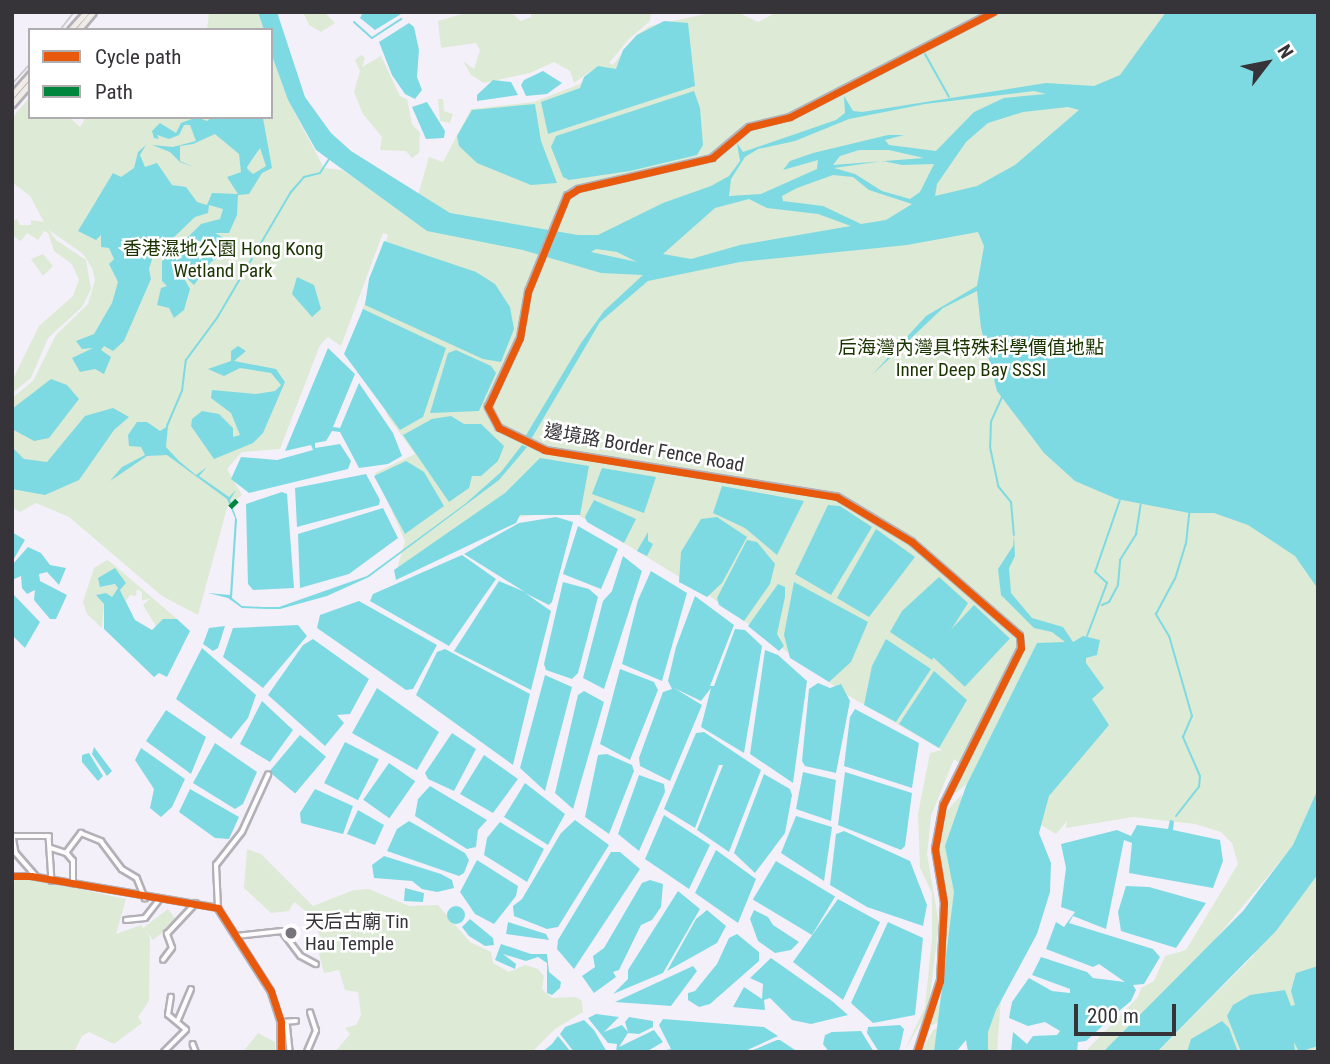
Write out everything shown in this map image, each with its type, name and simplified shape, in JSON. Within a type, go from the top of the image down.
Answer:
[{"type":"main road","points":[[72,28],[83,12]]},
{"type":"main road","points":[[80,28],[93,12]]},
{"type":"main road","points":[[12,95],[28,76]]},
{"type":"main road","points":[[12,104],[28,85]]},
{"type":"street","name":"邊境路 Border Fence Road","points":[[917,1052],[940,981],[944,903],[935,849],[943,805],[1021,648],[1020,636],[912,542],[837,496],[545,450],[499,428],[488,413],[489,401],[520,338],[526,297],[567,196],[578,189],[712,158],[748,127],[800,113],[993,12]]},
{"type":"street","points":[[268,775],[242,832],[216,865],[218,908],[271,991],[281,1022],[281,1052]]},
{"type":"street","points":[[36,877],[16,853],[13,835],[43,833],[49,836],[52,881]]},
{"type":"street","points":[[66,853],[81,834],[99,840],[122,869],[137,878],[145,898]]},
{"type":"street","points":[[51,848],[66,853],[73,861],[73,885]]},
{"type":"street","points":[[12,876],[36,877],[145,898],[218,908]]},
{"type":"street","points":[[126,920],[145,918],[160,900]]},
{"type":"street","points":[[163,960],[172,948],[167,934],[196,903]]},
{"type":"street","points":[[236,936],[282,931],[301,956],[316,964]]},
{"type":"street","points":[[178,1021],[191,990]]},
{"type":"street","points":[[164,1052],[186,1030],[168,1015],[171,997]]},
{"type":"street","points":[[307,1052],[316,1031],[310,1013]]},
{"type":"street","points":[[281,1022],[296,1021]]},
{"type":"street","points":[[287,1022],[290,1052]]},
{"type":"street","points":[[192,1044],[196,1052]]},
{"type":"green space","points":[[209,12],[258,12],[263,28],[207,28]]},
{"type":"green space","points":[[303,12],[324,12],[335,23],[321,32],[309,25]]},
{"type":"green space","name":"后海灣內灣具特殊科學價值地點 Inner Deep Bay SSSI","points":[[469,12],[510,12],[521,21],[531,17],[531,12],[651,12],[650,21],[629,39],[609,63],[613,65],[635,36],[650,26],[714,12],[737,12],[758,22],[777,12],[1318,12],[1318,1052],[1157,1052],[1253,956],[1288,852],[1197,961],[1103,1052],[1085,1052],[1138,997],[1141,988],[1154,981],[1165,956],[1186,950],[1238,864],[1232,843],[1221,832],[1195,824],[1133,817],[1066,828],[1067,821],[1056,834],[969,782],[947,800],[948,787],[963,766],[954,759],[931,816],[927,854],[939,924],[928,1010],[904,1052],[925,1007],[932,938],[932,893],[920,868],[918,814],[930,753],[942,750],[844,693],[704,592],[570,510],[514,518],[395,576],[405,541],[375,473],[415,454],[387,415],[361,314],[388,235],[383,233],[341,346],[328,337],[320,345],[280,449],[242,452],[227,469],[242,495],[227,508],[198,615],[162,596],[69,517],[36,503],[20,512],[12,508],[12,398],[33,381],[56,335],[88,304],[95,280],[92,268],[83,254],[49,230],[56,240],[86,260],[91,289],[82,307],[48,338],[31,378],[12,393],[12,381],[39,326],[73,296],[79,280],[72,264],[54,251],[48,233],[44,231],[38,240],[27,233],[21,241],[12,235],[12,221],[17,219],[20,225],[31,225],[31,220],[44,222],[30,196],[12,182],[12,118],[28,99],[28,119],[71,119],[80,127],[85,119],[273,119],[273,59],[288,100],[324,168],[342,170],[405,212],[418,195],[429,157],[443,162],[471,109],[534,102],[580,84],[592,70],[574,83],[570,71],[554,62],[530,73],[484,83],[471,75],[463,61],[474,69],[480,50],[476,43],[441,48],[438,21]]},
{"type":"green space","points":[[361,55],[365,58],[362,67],[381,56],[400,96],[407,99],[412,124],[420,133],[419,153],[412,158],[406,151],[380,150],[382,137],[363,114],[354,92],[360,71],[355,60]]},
{"type":"green space","points":[[438,99],[443,99],[444,111],[453,114],[450,123],[440,121]]},
{"type":"green space","points":[[43,254],[53,266],[43,276],[31,259]]},
{"type":"green space","points":[[107,560],[177,619],[156,626],[143,605],[150,599],[142,600],[142,592],[137,589],[136,596],[130,595],[126,601],[120,590],[126,583],[102,583],[101,587],[117,584],[118,588],[112,597],[98,594],[104,604],[102,628],[87,614],[83,602],[94,568]]},
{"type":"green space","points":[[962,794],[948,1016],[931,1026],[931,1011],[939,1004],[948,969],[943,948],[947,908],[937,871],[939,819]]},
{"type":"green space","points":[[247,849],[261,854],[313,906],[354,890],[369,889],[409,906],[438,905],[470,942],[491,952],[493,963],[509,972],[525,965],[538,969],[544,976],[542,989],[552,998],[576,997],[582,1001],[583,1012],[555,1029],[532,1052],[335,1052],[350,1034],[345,1028],[356,1025],[361,1015],[358,992],[345,990],[339,970],[324,973],[319,954],[323,942],[310,914],[294,902],[289,911],[271,913],[244,888]]},
{"type":"green space","points":[[29,878],[126,899],[116,934],[141,925],[143,928],[168,909],[177,921],[153,940],[145,930],[150,938],[149,1001],[138,1017],[142,1023],[114,1044],[89,1032],[82,1036],[74,1052],[12,1052],[12,881]]},
{"type":"green space","points":[[1001,997],[997,1052],[974,1052],[982,1035]]},
{"type":"green space","points":[[951,1021],[938,1052],[921,1052],[933,1030]]},
{"type":"green space","points":[[258,1033],[275,1042],[275,1052],[243,1052]]},
{"type":"water","points":[[258,12],[277,12],[305,97],[331,133],[351,151],[450,213],[578,235],[598,235],[663,203],[711,186],[729,176],[740,161],[737,143],[743,152],[836,120],[845,113],[844,96],[853,111],[862,112],[1046,83],[1094,86],[1120,75],[1166,12],[1318,12],[1318,589],[1295,556],[1248,525],[1214,513],[1189,513],[1117,499],[1075,481],[1044,453],[997,391],[981,328],[977,291],[943,308],[872,375],[926,316],[977,286],[984,246],[978,232],[907,245],[740,262],[648,281],[600,322],[530,441],[525,437],[581,343],[604,311],[643,275],[601,273],[523,250],[427,231],[316,150],[288,100],[273,59],[273,28],[263,28]],"holes":[[[1034,91],[1046,94],[1004,98],[974,112],[936,151],[889,145],[885,140],[904,135],[888,135],[790,161],[783,170],[818,160],[817,169],[761,194],[729,196],[731,179],[745,157],[758,149],[795,141],[849,119],[925,104]],[[1068,107],[1079,110],[1015,165],[977,186],[935,196],[937,184],[966,142],[988,123],[1023,112]],[[859,150],[889,150],[924,158],[884,161],[902,165],[934,164],[920,192],[910,199],[882,191],[855,174],[834,168],[881,161],[833,165],[840,156]],[[833,175],[853,177],[869,190],[912,204],[886,220],[861,224],[823,206],[783,201],[782,196]],[[749,199],[767,208],[818,214],[851,226],[740,245],[691,259],[663,254],[715,208]],[[596,249],[617,252],[637,262],[591,252]]]},
{"type":"water","points":[[363,12],[401,14],[375,30],[360,18]]},
{"type":"water","points":[[664,21],[688,23],[695,86],[548,134],[541,102],[580,88],[584,77],[598,66],[616,69],[623,50],[637,35]]},
{"type":"water","points":[[409,23],[414,27],[419,50],[417,77],[422,90],[415,99],[405,94],[392,75],[379,42]]},
{"type":"water","points":[[543,71],[562,83],[547,94],[526,96],[521,85],[524,80]]},
{"type":"water","points":[[493,80],[511,82],[518,95],[477,101],[477,95]]},
{"type":"water","points":[[694,91],[700,108],[703,145],[697,155],[630,171],[569,180],[563,177],[551,147],[556,136]]},
{"type":"water","points":[[427,102],[445,131],[444,138],[426,139],[412,107]]},
{"type":"water","points":[[535,104],[541,141],[557,183],[531,185],[477,163],[459,146],[457,136],[472,110]]},
{"type":"water","points":[[192,119],[263,119],[272,168],[262,173],[249,194],[238,195],[237,215],[229,233],[215,233],[226,239],[224,255],[211,262],[194,285],[181,273],[190,289],[184,310],[174,318],[169,308],[157,305],[161,288],[167,286],[162,281],[162,261],[168,256],[179,257],[183,242],[201,224],[220,219],[223,209],[209,205],[208,213],[195,217],[172,239],[158,240],[149,269],[151,279],[124,341],[113,351],[104,346],[101,350],[111,357],[104,374],[95,369],[80,372],[72,358],[93,348],[82,349],[76,341],[94,334],[112,303],[118,282],[109,264],[114,259],[109,248],[101,247],[101,235],[96,240],[78,231],[113,173],[121,177],[134,168],[138,152],[146,145],[140,155],[145,167],[157,163],[172,185],[186,187],[197,202],[207,205],[212,193],[238,194],[227,177],[241,172],[239,154],[215,134],[193,144],[180,146],[180,161],[194,167],[180,162],[170,152],[152,145],[173,147],[196,141],[190,125],[184,125],[179,135],[169,139],[157,135],[159,139],[154,138],[152,131],[160,123],[176,133],[181,123]],"holes":[[[260,148],[266,166],[253,174],[248,169],[249,174],[247,167]]]},
{"type":"water","points":[[384,241],[476,272],[495,284],[510,307],[514,329],[501,362],[483,359],[365,305],[369,279]]},
{"type":"water","points":[[297,277],[314,285],[321,309],[312,317],[292,294]]},
{"type":"water","points":[[363,309],[446,348],[423,417],[400,430],[344,354]]},
{"type":"water","points":[[238,346],[246,351],[234,361],[276,369],[285,382],[263,433],[253,443],[214,459],[191,426],[192,419],[202,411],[219,414],[233,428],[233,437],[240,435],[231,413],[211,398],[212,390],[256,394],[275,391],[281,385],[271,373],[240,368],[224,376],[208,369],[231,361],[231,351]]},
{"type":"water","points":[[328,348],[355,374],[333,427],[340,428],[359,383],[393,433],[402,456],[388,464],[359,468],[340,432],[332,431],[326,441],[315,443],[315,448],[340,444],[351,461],[348,469],[249,493],[231,479],[241,457],[277,460],[313,450],[311,445],[285,451]]},
{"type":"water","points":[[456,350],[491,366],[496,373],[479,411],[430,413],[448,353]]},
{"type":"water","points":[[51,379],[67,385],[79,399],[49,438],[34,441],[12,429],[12,409]]},
{"type":"water","points":[[113,408],[129,417],[114,430],[79,480],[45,495],[12,489],[12,447],[24,459],[47,462],[85,416]]},
{"type":"water","points":[[451,416],[464,424],[481,424],[504,446],[498,461],[481,476],[472,476],[469,488],[449,502],[403,435],[432,419]]},
{"type":"water","points":[[137,422],[147,422],[160,431],[168,426],[166,447],[179,461],[196,475],[207,467],[199,476],[229,497],[236,490],[230,500],[237,520],[232,598],[242,606],[279,607],[367,576],[465,504],[501,472],[522,445],[527,447],[499,480],[369,577],[327,596],[280,609],[242,608],[228,598],[208,593],[230,595],[235,518],[227,499],[167,455],[147,456],[110,481],[122,467],[145,455],[141,447],[129,446],[128,435]]},
{"type":"water","points":[[540,458],[589,466],[580,515],[520,515],[516,523],[396,580],[394,570],[505,493]]},
{"type":"water","points":[[406,461],[424,472],[444,506],[405,534],[374,476]]},
{"type":"water","points":[[602,468],[656,477],[644,513],[592,494]]},
{"type":"water","points":[[366,474],[380,500],[379,505],[297,527],[295,488]]},
{"type":"water","points":[[722,486],[804,501],[777,555],[745,528],[713,513]]},
{"type":"water","points":[[282,492],[287,494],[294,588],[253,590],[248,584],[246,504]]},
{"type":"water","points":[[594,500],[636,519],[624,543],[587,522],[585,517]]},
{"type":"water","points":[[828,505],[840,506],[872,527],[831,595],[795,574]]},
{"type":"water","points":[[383,508],[398,538],[349,574],[300,588],[298,534]]},
{"type":"water","points":[[556,517],[573,522],[552,602],[549,605],[525,593],[551,611],[531,690],[454,651],[499,581],[525,592],[464,554],[519,523]]},
{"type":"water","points":[[717,517],[747,537],[722,583],[707,597],[679,582],[681,552],[701,519]]},
{"type":"water","points":[[578,526],[618,549],[601,589],[563,574]]},
{"type":"water","points":[[876,529],[915,557],[869,617],[837,598]]},
{"type":"water","points":[[12,532],[25,540],[12,562]]},
{"type":"water","points":[[648,532],[648,541],[653,544],[647,556],[637,551]]},
{"type":"water","points":[[1014,535],[1015,556],[1009,568],[1011,593],[1032,618],[1063,627],[1073,642],[1083,636],[1100,640],[1097,655],[1086,658],[1086,663],[1104,688],[1092,699],[1109,725],[1049,796],[1039,833],[1051,863],[1050,892],[1037,934],[996,1010],[988,1032],[988,1052],[968,1052],[966,1040],[956,1052],[934,1052],[954,892],[945,846],[966,786],[1037,643],[1065,642],[1052,632],[1034,628],[1001,595],[998,569],[1013,546]]},
{"type":"water","points":[[747,540],[757,542],[775,564],[770,584],[744,621],[719,605],[717,598]]},
{"type":"water","points":[[28,547],[41,553],[50,565],[66,568],[59,585],[47,572],[39,574],[40,581],[67,595],[56,619],[50,619],[34,600],[35,590],[27,594],[22,588],[21,576],[12,580],[12,565]]},
{"type":"water","points":[[462,555],[496,579],[449,646],[370,601],[373,594]]},
{"type":"water","points":[[623,556],[642,571],[604,689],[583,678],[603,601],[612,591]]},
{"type":"water","points":[[115,568],[126,583],[120,590],[135,620],[152,630],[163,619],[177,619],[190,631],[167,677],[159,673],[154,677],[104,629],[104,604],[96,595],[106,593],[112,597],[118,588],[115,584],[100,587],[98,578]]},
{"type":"water","points":[[651,571],[687,593],[662,681],[622,664],[638,600]]},
{"type":"water","points":[[939,577],[968,603],[932,660],[890,632],[902,611]]},
{"type":"water","points":[[563,582],[589,589],[598,597],[578,673],[572,679],[546,670],[544,664]]},
{"type":"water","points":[[794,582],[868,622],[851,662],[829,682],[790,658],[784,635]]},
{"type":"water","points":[[778,584],[785,587],[777,634],[784,646],[779,651],[748,626]]},
{"type":"water","points":[[12,593],[40,622],[25,648],[12,635]]},
{"type":"water","points":[[695,596],[734,625],[710,686],[714,686],[735,629],[745,630],[762,646],[744,753],[701,727],[711,688],[701,701],[674,688],[702,705],[670,781],[640,766],[639,758],[663,692],[672,689],[668,681],[676,647]]},
{"type":"water","points":[[359,601],[437,645],[413,689],[406,690],[317,628],[320,615]]},
{"type":"water","points":[[974,605],[1010,638],[965,687],[929,653]]},
{"type":"water","points":[[298,625],[307,636],[263,688],[223,657],[233,628]]},
{"type":"water","points":[[225,626],[218,648],[213,651],[203,644],[209,628]]},
{"type":"water","points":[[313,639],[369,679],[350,714],[337,715],[344,723],[325,746],[268,695],[303,645]]},
{"type":"water","points":[[886,639],[931,669],[896,722],[864,705],[872,666]]},
{"type":"water","points":[[202,648],[256,695],[248,718],[231,739],[176,699]]},
{"type":"water","points":[[445,649],[530,694],[513,765],[416,695],[437,652]]},
{"type":"water","points":[[765,650],[778,655],[807,681],[793,783],[750,754]]},
{"type":"water","points":[[620,669],[654,682],[658,690],[630,760],[600,744]]},
{"type":"water","points":[[934,671],[967,700],[939,748],[899,724]]},
{"type":"water","points":[[545,675],[572,687],[545,791],[520,768]]},
{"type":"water","points":[[818,683],[830,688],[841,684],[850,701],[836,773],[805,766],[802,761],[809,689]]},
{"type":"water","points":[[377,688],[439,732],[417,770],[352,733]]},
{"type":"water","points":[[584,691],[604,702],[573,809],[555,793],[578,695]]},
{"type":"water","points":[[262,701],[293,730],[270,762],[240,744]]},
{"type":"water","points":[[855,709],[919,743],[912,788],[844,766],[850,717]]},
{"type":"water","points":[[166,710],[206,737],[191,774],[146,741]]},
{"type":"water","points":[[704,732],[761,770],[729,852],[697,830],[723,765],[719,765],[695,828],[664,809],[696,733]]},
{"type":"water","points":[[452,733],[476,749],[454,791],[428,779],[425,773]]},
{"type":"water","points":[[300,735],[326,757],[295,794],[269,772]]},
{"type":"water","points":[[345,742],[379,759],[358,800],[324,783]]},
{"type":"water","points":[[215,743],[257,772],[243,804],[235,809],[193,783]]},
{"type":"water","points":[[94,747],[112,771],[107,776],[92,754]]},
{"type":"water","points":[[141,748],[185,779],[172,807],[161,817],[150,808],[154,789],[135,760]]},
{"type":"water","points":[[89,753],[103,776],[98,781],[82,762],[82,755]]},
{"type":"water","points":[[607,754],[632,765],[634,771],[609,834],[585,817],[598,755]]},
{"type":"water","points":[[484,755],[518,779],[493,813],[460,794]]},
{"type":"water","points":[[389,763],[415,781],[389,818],[363,800]]},
{"type":"water","points":[[803,772],[836,780],[831,821],[796,809]]},
{"type":"water","points":[[845,772],[912,793],[905,846],[901,850],[838,825]]},
{"type":"water","points":[[764,774],[790,789],[792,795],[785,833],[755,873],[734,853]]},
{"type":"water","points":[[639,775],[664,784],[665,792],[639,851],[618,834]]},
{"type":"water","points":[[525,783],[565,814],[548,845],[504,817]]},
{"type":"water","points":[[430,786],[487,820],[478,830],[476,847],[467,849],[415,816],[418,799]]},
{"type":"water","points":[[190,789],[239,817],[229,839],[215,838],[179,812]]},
{"type":"water","points":[[315,789],[353,806],[343,834],[301,823],[300,813]]},
{"type":"water","points":[[1318,789],[1318,874],[1276,931],[1157,1052],[1103,1052],[1243,911],[1293,845]]},
{"type":"water","points":[[358,810],[384,825],[375,845],[347,834]]},
{"type":"water","points":[[664,815],[710,845],[689,889],[645,859]]},
{"type":"water","points":[[796,816],[832,827],[824,881],[781,853]]},
{"type":"water","points":[[575,820],[609,845],[558,927],[547,929],[514,916],[513,906],[522,899],[561,833]]},
{"type":"water","points":[[1170,820],[1174,821],[1173,830],[1220,840],[1223,861],[1213,888],[1129,873],[1132,843],[1124,840],[1106,929],[1073,916],[1069,923],[1153,949],[1160,957],[1144,984],[1133,985],[1136,990],[1131,1001],[1119,1011],[1108,1009],[1108,1021],[1086,1041],[1078,1042],[1077,1052],[1011,1052],[1013,1032],[1027,1044],[1033,1036],[1057,1035],[1060,1031],[1045,1022],[1028,1026],[1009,1018],[1012,1002],[1029,978],[1052,991],[1070,993],[1070,989],[1032,975],[1041,957],[1087,972],[1093,978],[1125,982],[1099,964],[1093,967],[1046,949],[1056,922],[1064,927],[1075,912],[1061,907],[1066,868],[1061,844],[1117,830],[1131,836],[1137,825],[1168,829]]},
{"type":"water","points":[[409,821],[465,853],[469,860],[464,873],[459,876],[387,851],[397,829]]},
{"type":"water","points":[[500,822],[544,849],[527,882],[484,855],[487,838]]},
{"type":"water","points":[[844,831],[910,861],[927,905],[923,926],[867,907],[830,885],[836,834]]},
{"type":"water","points":[[716,850],[756,879],[738,923],[695,893]]},
{"type":"water","points":[[611,852],[620,852],[640,869],[574,969],[557,949],[558,940]]},
{"type":"water","points":[[384,856],[441,874],[452,880],[454,888],[437,892],[422,889],[412,881],[374,878],[372,865]]},
{"type":"water","points":[[477,860],[518,886],[516,896],[494,924],[475,914],[460,892]]},
{"type":"water","points":[[776,861],[835,897],[812,935],[753,900]]},
{"type":"water","points":[[650,880],[663,884],[661,907],[652,920],[641,925],[619,970],[613,972],[616,977],[594,993],[582,976],[595,967],[593,956],[604,948],[642,883]]},
{"type":"water","points":[[1126,886],[1149,887],[1206,903],[1176,948],[1121,931],[1118,912]]},
{"type":"water","points":[[405,888],[424,893],[423,902],[404,901]]},
{"type":"water","points":[[678,891],[700,909],[663,973],[613,994],[628,979],[628,970]]},
{"type":"water","points":[[838,899],[880,922],[843,1000],[793,962]]},
{"type":"water","points":[[456,906],[462,909],[465,915],[462,921],[456,924],[450,921],[447,915],[450,909]]},
{"type":"water","points":[[707,910],[726,926],[717,943],[667,971],[696,919]]},
{"type":"water","points":[[754,910],[768,917],[773,925],[799,942],[791,950],[775,953],[758,941],[750,919]]},
{"type":"water","points":[[470,919],[493,938],[494,945],[485,946],[469,936],[462,927]]},
{"type":"water","points":[[508,922],[546,934],[549,940],[506,934]]},
{"type":"water","points":[[888,922],[923,938],[915,1015],[873,1023],[851,1003]]},
{"type":"water","points":[[737,934],[759,952],[759,961],[710,1004],[699,1007],[688,1000],[688,993],[695,991],[717,964],[729,938]]},
{"type":"water","points":[[501,944],[531,954],[547,954],[549,972],[561,982],[560,988],[552,995],[547,993],[547,963],[538,957],[526,961],[503,954],[516,964],[515,969],[495,960]]},
{"type":"water","points":[[771,958],[848,1015],[811,1024],[792,1020],[770,998],[764,1000],[765,1010],[733,1007],[744,987],[762,999],[763,984],[750,978]]},
{"type":"water","points":[[693,966],[697,971],[671,1006],[615,1002]]},
{"type":"water","points":[[1318,966],[1318,1046],[1299,1052],[1294,1042],[1295,1052],[1241,1052],[1227,1016],[1233,1005],[1250,995],[1285,990],[1291,1006],[1295,1005],[1291,991],[1296,973]]},
{"type":"water","points":[[596,1014],[619,1017],[604,1032],[622,1025],[628,1032],[625,1022],[629,1017],[653,1021],[653,1027],[639,1034],[628,1033],[619,1047],[654,1030],[663,1042],[646,1052],[616,1052],[617,1044],[608,1043],[588,1018]]},
{"type":"water","points":[[663,1019],[764,1027],[778,1036],[743,1052],[656,1052],[671,1049],[659,1025]]},
{"type":"water","points":[[584,1020],[594,1030],[607,1052],[574,1052],[560,1034],[565,1027]]},
{"type":"water","points":[[1222,1021],[1229,1028],[1238,1052],[1187,1052],[1191,1039]]},
{"type":"water","points":[[900,1025],[904,1029],[899,1052],[879,1052],[867,1033],[868,1027]]},
{"type":"water","points":[[861,1031],[874,1052],[829,1052],[823,1044],[825,1035],[832,1032]]},
{"type":"water","points":[[558,1036],[571,1052],[542,1052],[552,1044]]},
{"type":"water","points":[[777,1040],[798,1052],[748,1052]]},
{"type":"waterway","points":[[354,22],[372,38],[401,19]]},
{"type":"waterway","points":[[925,54],[949,97]]},
{"type":"waterway","points":[[167,426],[182,391],[186,360],[217,318],[291,192],[304,177],[320,173],[329,159]]},
{"type":"waterway","points":[[1002,397],[991,422],[990,447],[998,486],[1011,502],[1014,535]]},
{"type":"waterway","points":[[1087,636],[1107,583],[1095,572],[1120,500]]},
{"type":"waterway","points":[[1102,605],[1109,602],[1118,585],[1120,560],[1136,534],[1141,504]]},
{"type":"waterway","points":[[1176,816],[1199,787],[1200,776],[1183,737],[1192,716],[1169,636],[1156,614],[1175,579],[1186,544],[1189,513]]},
{"type":"tram line","points":[[62,28],[74,12]]},
{"type":"tram line","points":[[12,84],[28,66]]},
{"type":"marked path","points":[[230,507],[237,500]]},
{"type":"cycle path","points":[[917,1052],[940,981],[944,903],[935,849],[943,805],[1021,648],[1020,636],[912,542],[837,497],[545,450],[499,428],[488,407],[520,338],[528,292],[567,196],[578,189],[712,158],[749,127],[790,117],[993,12]]},
{"type":"cycle path","points":[[12,876],[31,876],[218,908],[271,991],[281,1022],[281,1052]]},
{"type":"place","name":"天后古廟 Tin Hau Temple","points":[[291,933]]},
{"type":"park label","name":"香港濕地公園 Hong Kong Wetland Park","points":[[223,260]]}]
